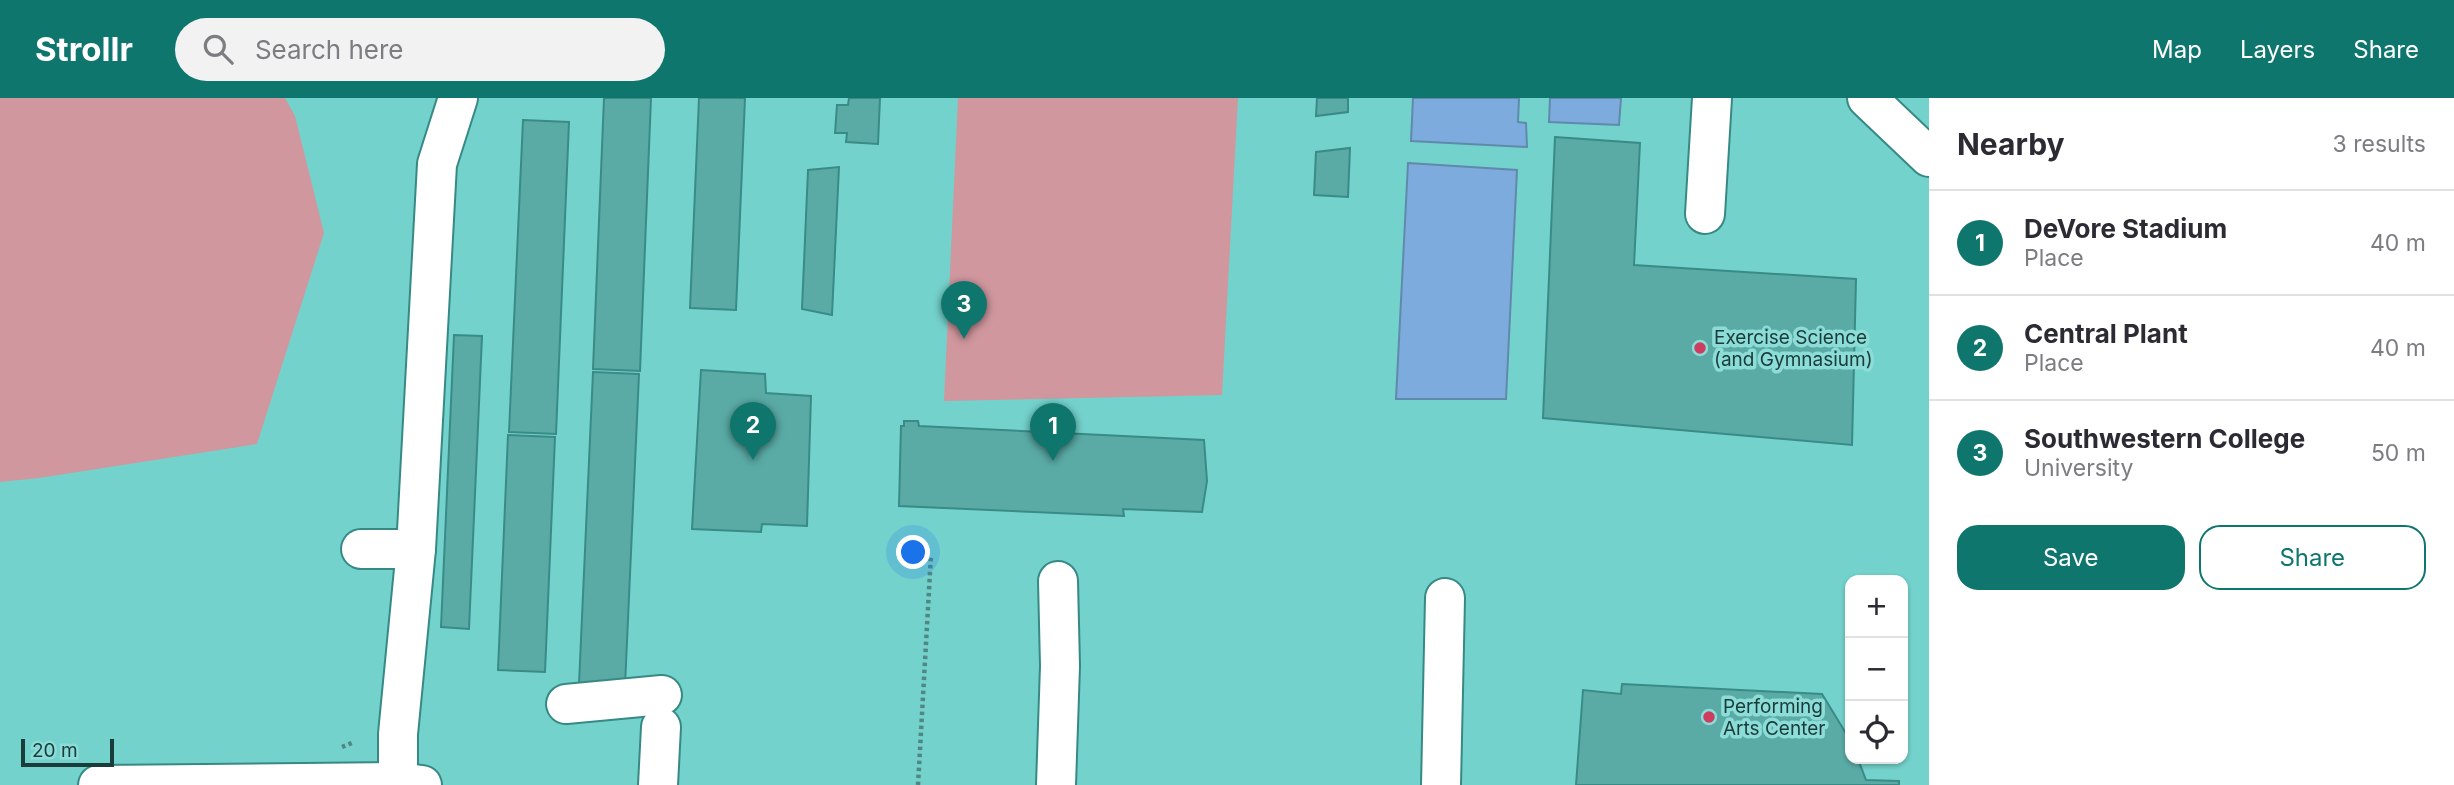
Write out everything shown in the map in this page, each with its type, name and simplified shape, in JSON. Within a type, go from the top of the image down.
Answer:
[{"type":"lane","points":[[98,785],[410,784],[398,734],[416,549],[437,164],[458,98]]},
{"type":"lane","points":[[1705,214],[1712,98]]},
{"type":"lane","points":[[1867,98],[1929,156]]},
{"type":"lane","points":[[361,549],[416,549]]},
{"type":"lane","points":[[1056,785],[1060,666],[1058,581]]},
{"type":"lane","points":[[1441,785],[1445,598]]},
{"type":"lane","points":[[566,705],[661,711],[658,785]]},
{"type":"path","points":[[918,785],[931,555]]},
{"type":"shaded area","points":[[0,98],[1929,98],[1929,785],[0,785]]},
{"type":"shaded area","points":[[0,98],[285,98],[295,116],[324,233],[257,444],[0,482]]},
{"type":"shaded area","points":[[958,98],[1238,98],[1222,395],[944,401]]},
{"type":"shaded area","points":[[1413,98],[1519,98],[1518,122],[1526,123],[1527,147],[1411,141]]},
{"type":"shaded area","points":[[1550,98],[1621,98],[1619,125],[1549,122]]},
{"type":"shaded area","points":[[1408,163],[1517,170],[1506,399],[1396,399]]},
{"type":"building","points":[[604,98],[651,98],[640,371],[593,369]]},
{"type":"building","points":[[699,98],[745,98],[736,310],[690,308]]},
{"type":"building","points":[[849,98],[880,98],[878,144],[846,142],[847,133],[835,133],[837,105],[848,105]]},
{"type":"building","points":[[1317,98],[1348,98],[1348,112],[1316,116]]},
{"type":"building","points":[[523,120],[569,122],[556,434],[509,432]]},
{"type":"building","name":"Exercise Science (and Gymnasium)","points":[[1555,137],[1640,143],[1634,265],[1856,279],[1852,445],[1543,418]]},
{"type":"building","points":[[1350,148],[1348,197],[1314,195],[1316,152]]},
{"type":"building","points":[[839,167],[832,315],[802,309],[808,170]]},
{"type":"building","points":[[454,335],[482,336],[469,629],[441,627]]},
{"type":"building","points":[[701,370],[765,374],[766,393],[811,396],[807,526],[762,524],[761,532],[692,529]]},
{"type":"building","points":[[593,372],[639,374],[625,686],[579,684]]},
{"type":"building","points":[[904,421],[918,421],[919,426],[1204,440],[1207,481],[1202,512],[1123,509],[1124,516],[899,506],[901,426],[904,426]]},
{"type":"building","points":[[508,435],[555,437],[545,672],[498,670]]},
{"type":"building","name":"Performing Arts Center","points":[[1622,684],[1822,694],[1845,732],[1845,764],[1860,764],[1866,780],[1899,781],[1899,785],[1576,785],[1583,690],[1621,694]]},
{"type":"place","name":"Southwestern College","points":[[964,339]]},
{"type":"place","name":"Exercise Science (and Gymnasium)","points":[[1700,348]]},
{"type":"place","name":"Central Plant","points":[[753,460]]},
{"type":"place","name":"DeVore Stadium","points":[[1053,461]]},
{"type":"place","name":"Performing Arts Center","points":[[1709,717]]}]
